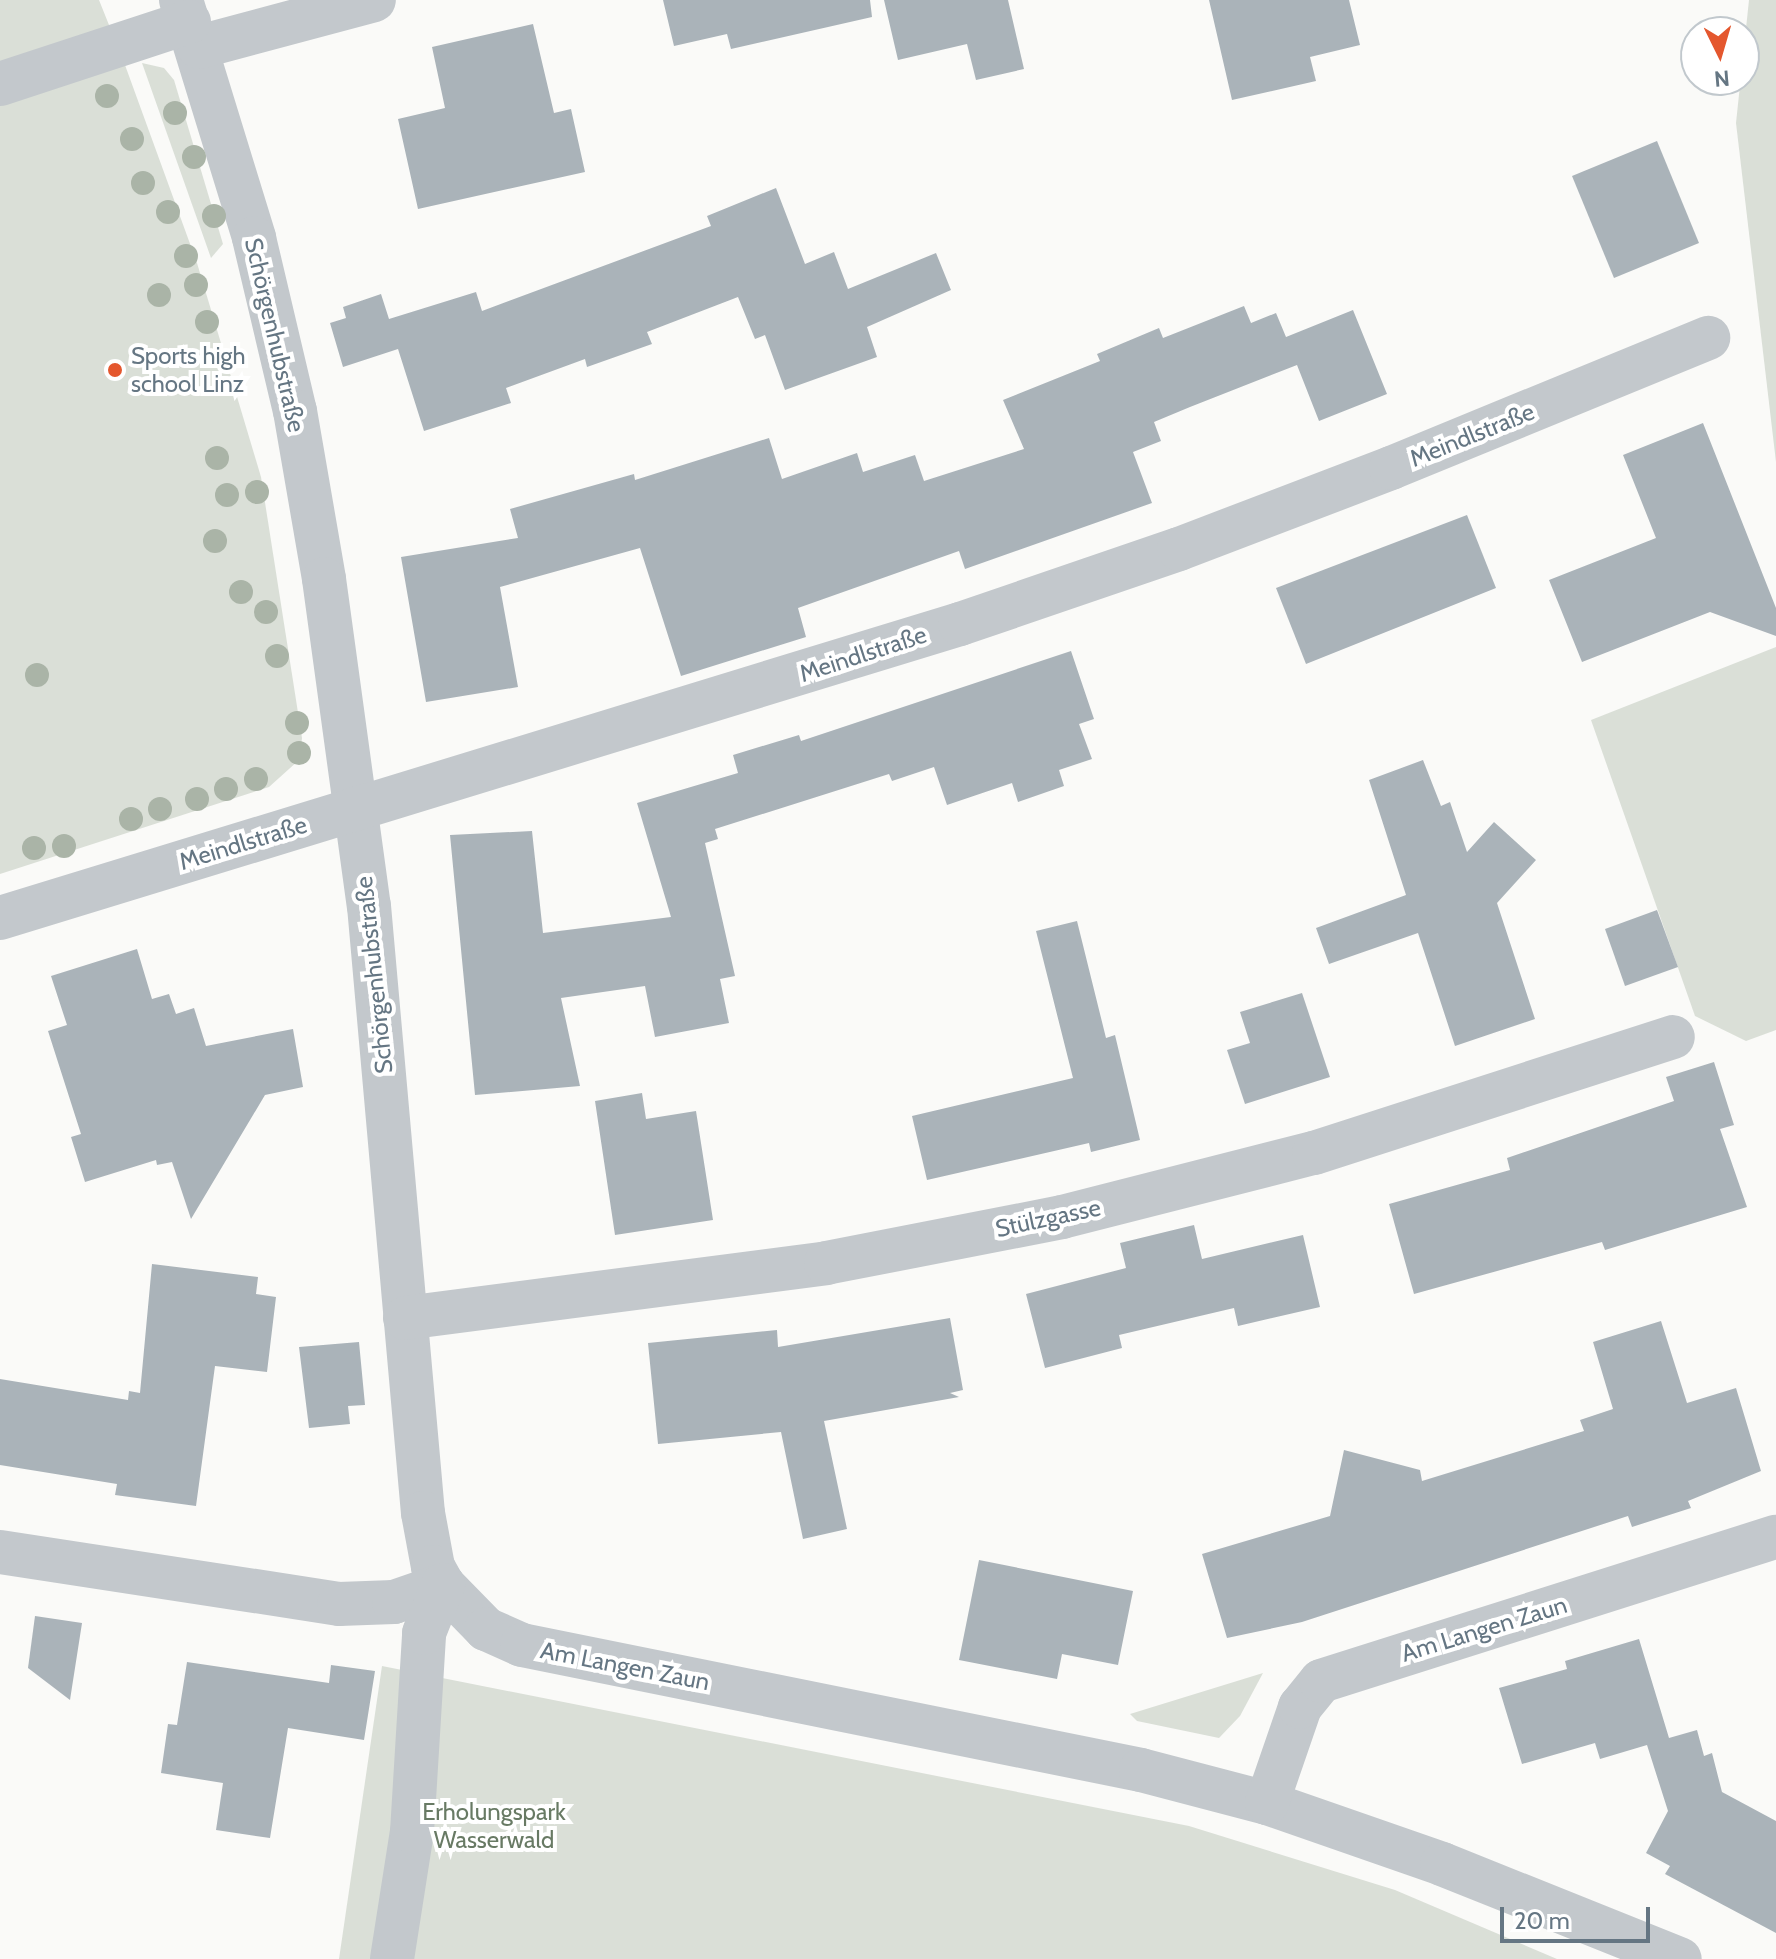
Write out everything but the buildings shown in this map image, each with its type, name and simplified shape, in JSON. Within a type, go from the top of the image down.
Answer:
[{"type":"street","points":[[0,84],[190,23],[374,0]]},
{"type":"street","name":"Schörgenhubstraße","points":[[190,23],[254,238],[295,411],[356,809],[425,1525],[433,1567],[443,1585]]},
{"type":"street","name":"Meindlstraße","points":[[0,918],[847,659],[1179,549],[1708,338]]},
{"type":"street","name":"Stülzgasse","points":[[405,1318],[826,1263],[1062,1217],[1314,1153],[1673,1037]]},
{"type":"street","name":"Am Langen Zaun","points":[[1267,1803],[1300,1707],[1321,1681],[1776,1537]]},
{"type":"street","points":[[0,1552],[339,1604],[394,1602],[443,1585]]},
{"type":"street","points":[[392,1959],[412,1832],[424,1633],[443,1585]]},
{"type":"street","name":"Am Langen Zaun","points":[[443,1585],[486,1629],[522,1645],[1113,1764],[1267,1803],[1428,1858],[1680,1959]]},
{"type":"green space","name":"Sports high school Linz","points":[[0,0],[99,0],[197,263],[261,477],[302,738],[299,760],[269,787],[0,874]]},
{"type":"green space","points":[[1749,0],[1776,0],[1776,462],[1736,123],[1739,96],[1760,96],[1760,16],[1747,16]]},
{"type":"green space","points":[[142,63],[164,68],[174,80],[223,244],[211,258]]},
{"type":"green space","points":[[1776,647],[1776,1030],[1746,1041],[1695,1016],[1591,720]]},
{"type":"green space","name":"Erholungspark Wasserwald","points":[[382,1666],[1189,1826],[1395,1890],[1557,1959],[339,1959]]},
{"type":"green space","points":[[1263,1673],[1240,1716],[1219,1738],[1137,1721],[1130,1714]]},
{"type":"place","name":"Sports high school Linz","points":[[115,370]]}]
